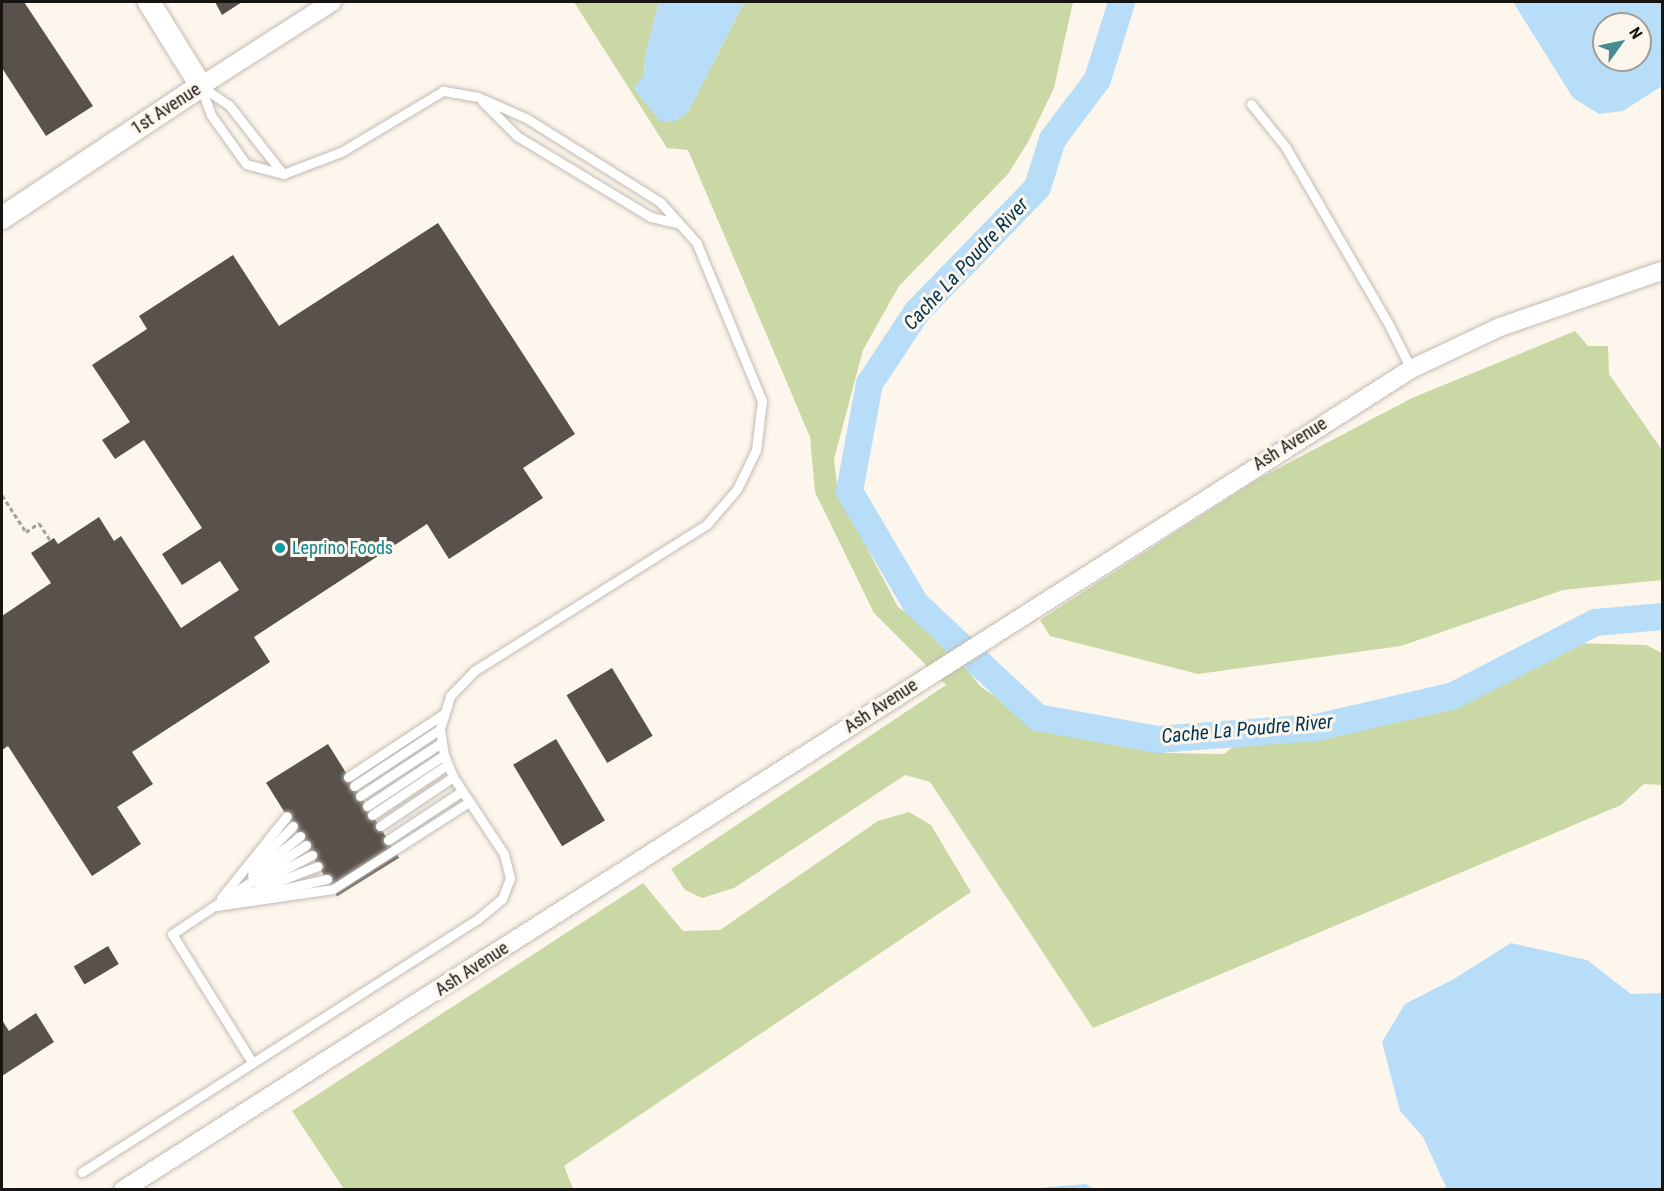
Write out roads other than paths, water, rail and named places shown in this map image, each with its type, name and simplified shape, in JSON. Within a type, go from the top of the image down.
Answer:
[{"type":"street","points":[[149,2],[201,86]]},
{"type":"street","name":"1st Avenue","points":[[2,218],[332,2]]},
{"type":"street","name":"Ash Avenue","points":[[123,1190],[1411,369],[1500,327],[1662,271]]},
{"type":"lane","points":[[201,86],[229,105],[284,174]]},
{"type":"lane","points":[[82,1172],[479,918],[502,899],[510,878],[504,854],[453,777],[445,760],[440,729],[442,715],[450,696],[474,671],[707,524],[737,489],[756,450],[762,401],[696,242],[660,202],[526,118],[478,97],[443,91],[341,152],[284,174],[246,164],[210,115],[201,86]]},
{"type":"lane","points":[[478,97],[517,136],[651,217],[678,223]]},
{"type":"lane","points":[[1251,104],[1285,146],[1388,323],[1411,369]]},
{"type":"lane","points":[[348,777],[442,715]]},
{"type":"lane","points":[[354,786],[440,729]]},
{"type":"lane","points":[[360,796],[441,743]]},
{"type":"lane","points":[[370,810],[445,760]]},
{"type":"lane","points":[[380,826],[453,777]]},
{"type":"lane","points":[[388,840],[462,791]]},
{"type":"lane","points":[[213,907],[333,889],[469,802]]},
{"type":"lane","points":[[213,907],[287,816]]},
{"type":"lane","points":[[213,907],[293,826]]},
{"type":"lane","points":[[213,907],[300,836]]},
{"type":"lane","points":[[252,1062],[172,934],[306,845]]},
{"type":"lane","points":[[213,907],[312,855]]},
{"type":"lane","points":[[213,907],[318,866]]},
{"type":"lane","points":[[213,907],[327,879]]},
{"type":"water","points":[[659,2],[744,2],[688,112],[674,122],[660,121],[634,89],[644,75],[645,56]]},
{"type":"water","points":[[1513,2],[1662,2],[1662,86],[1623,111],[1599,114],[1573,98]]},
{"type":"water","points":[[1511,943],[1587,960],[1631,994],[1662,993],[1662,1189],[1447,1189],[1423,1137],[1400,1111],[1382,1042],[1405,1004],[1452,980]]},
{"type":"water","points":[[1086,1184],[1093,1189],[1036,1189],[1039,1188]]},
{"type":"waterway","name":"Cache La Poudre River","points":[[1121,2],[1097,79],[1052,139],[1037,187],[916,312],[869,383],[849,491],[915,603],[1037,717],[1157,739],[1316,727],[1453,695],[1595,622],[1662,616]]},
{"type":"place","name":"Leprino Foods","points":[[280,548]]}]
